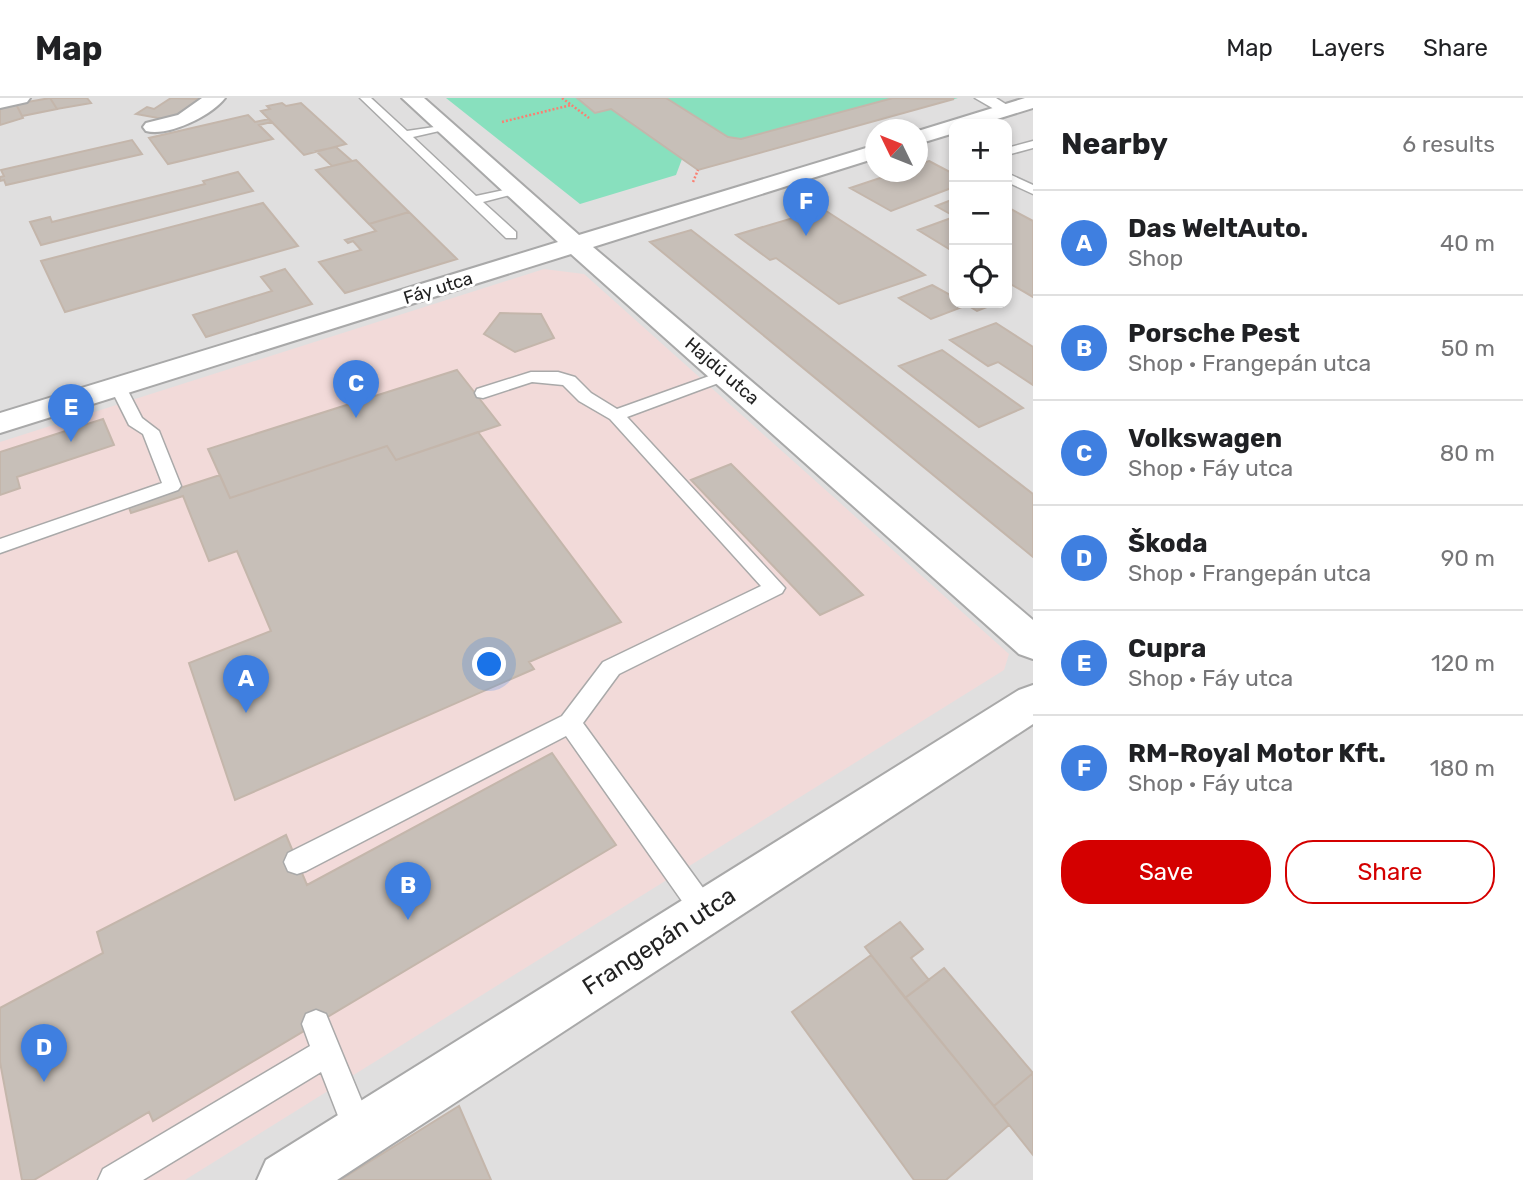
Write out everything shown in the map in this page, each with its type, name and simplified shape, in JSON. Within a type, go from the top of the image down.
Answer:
[{"type":"street","points":[[0,102],[20,98]]},
{"type":"street","points":[[153,127],[185,119],[215,98]]},
{"type":"street","name":"Hajdú utca","points":[[412,98],[513,190],[1033,643]]},
{"type":"street","points":[[983,98],[1007,110]]},
{"type":"street","points":[[977,119],[1033,102]]},
{"type":"street","points":[[928,135],[949,129]]},
{"type":"street","name":"Fáy utca","points":[[0,423],[865,154]]},
{"type":"street","name":"Frangepán utca","points":[[286,1180],[1033,702]]},
{"type":"lane","points":[[365,98],[511,235]]},
{"type":"lane","points":[[405,135],[444,127]]},
{"type":"lane","points":[[1012,150],[1033,144]]},
{"type":"lane","points":[[1012,180],[1033,190]]},
{"type":"lane","points":[[474,200],[513,190]]},
{"type":"lane","points":[[616,415],[726,375]]},
{"type":"lane","points":[[297,862],[570,723],[611,668],[775,588],[616,415],[585,397],[569,381],[558,377],[531,377],[483,393]]},
{"type":"lane","points":[[0,546],[172,486],[150,431],[135,421],[118,387]]},
{"type":"lane","points":[[570,723],[705,912]]},
{"type":"lane","points":[[316,1024],[359,1133]]},
{"type":"lane","points":[[114,1180],[327,1052]]},
{"type":"path","points":[[562,98],[589,118]]},
{"type":"path","points":[[502,122],[571,105]]},
{"type":"shaded area","points":[[0,98],[1033,98],[1033,1180],[0,1180]]},
{"type":"shaded area","points":[[544,269],[584,274],[1009,654],[1004,670],[185,1180],[0,1180],[0,442]]},
{"type":"green space","points":[[446,98],[958,98],[882,119],[865,119],[865,124],[698,170],[682,159],[676,175],[580,204]]},
{"type":"building","points":[[50,98],[87,98],[91,103],[57,109]]},
{"type":"building","points":[[50,98],[57,109],[22,116],[16,104]]},
{"type":"building","points":[[171,98],[200,99],[169,120],[136,114],[147,107],[154,109]]},
{"type":"building","points":[[577,98],[666,98],[728,137],[741,139],[893,98],[954,99],[882,119],[865,119],[865,124],[698,170],[611,109],[595,113]]},
{"type":"building","points":[[282,103],[286,106],[301,103],[346,144],[304,155],[261,111],[270,109],[267,106]]},
{"type":"building","points":[[16,104],[23,118],[0,125],[0,109]]},
{"type":"building","points":[[248,115],[255,122],[269,119],[272,122],[259,125],[273,139],[168,164],[149,138]]},
{"type":"building","points":[[132,140],[142,154],[6,185],[4,180],[0,181],[0,177],[4,176],[1,170]]},
{"type":"building","points":[[336,147],[352,161],[332,166],[316,151]]},
{"type":"building","points":[[356,160],[409,212],[369,224],[316,170]]},
{"type":"building","points":[[928,161],[949,171],[949,189],[891,211],[850,188],[868,182],[928,182]]},
{"type":"building","points":[[238,172],[253,191],[41,245],[30,222],[50,217],[52,222],[205,184],[203,181]]},
{"type":"building","points":[[949,201],[949,213],[936,206]]},
{"type":"building","points":[[263,203],[298,246],[65,312],[41,261]]},
{"type":"building","points":[[823,209],[925,275],[839,304],[776,258],[770,260],[736,235]]},
{"type":"building","points":[[1012,210],[1033,221],[1033,297],[1012,285]]},
{"type":"building","points":[[409,212],[457,259],[345,293],[319,262],[361,250],[353,241],[348,243],[345,240],[376,231],[369,224]]},
{"type":"building","points":[[949,219],[949,249],[918,230]]},
{"type":"building","points":[[691,230],[1033,494],[1033,557],[650,242]]},
{"type":"building","points":[[285,269],[312,304],[206,337],[193,315],[272,291],[261,277]]},
{"type":"building","points":[[932,285],[949,294],[949,308],[959,308],[931,319],[899,298]]},
{"type":"building","points":[[500,313],[541,314],[554,338],[515,352],[484,334]]},
{"type":"building","points":[[996,323],[1033,347],[1033,385],[998,362],[988,366],[950,340]]},
{"type":"building","points":[[942,350],[1023,408],[979,427],[899,366]]},
{"type":"building","points":[[457,370],[500,425],[396,460],[387,446],[230,498],[208,449]]},
{"type":"building","points":[[103,419],[114,445],[17,477],[20,488],[0,495],[0,452]]},
{"type":"building","points":[[478,432],[621,622],[529,662],[534,669],[235,800],[189,663],[271,631],[237,551],[209,561],[183,496],[131,513],[128,505],[220,475],[230,498],[387,446],[396,460]]},
{"type":"building","points":[[731,464],[863,595],[820,615],[691,480]]},
{"type":"building","points":[[552,753],[616,845],[153,1121],[149,1112],[34,1180],[22,1180],[0,1062],[0,1008],[103,953],[97,932],[286,835],[307,885]]},
{"type":"building","points":[[900,922],[923,949],[911,958],[929,980],[905,998],[865,947]]},
{"type":"building","points":[[871,955],[1009,1125],[946,1180],[914,1180],[792,1012]]},
{"type":"building","points":[[944,968],[1033,1073],[994,1106],[905,998]]},
{"type":"building","points":[[1033,1073],[1033,1155],[994,1106]]},
{"type":"building","points":[[459,1106],[491,1180],[340,1180]]},
{"type":"place","name":"RM-Royal Motor Kft.","points":[[806,236]]},
{"type":"place","name":"Volkswagen","points":[[356,418]]},
{"type":"place","name":"Cupra","points":[[71,442]]},
{"type":"place","name":"Das WeltAuto.","points":[[246,713]]},
{"type":"place","name":"Porsche Pest","points":[[408,920]]},
{"type":"place","name":"Škoda","points":[[44,1082]]}]
